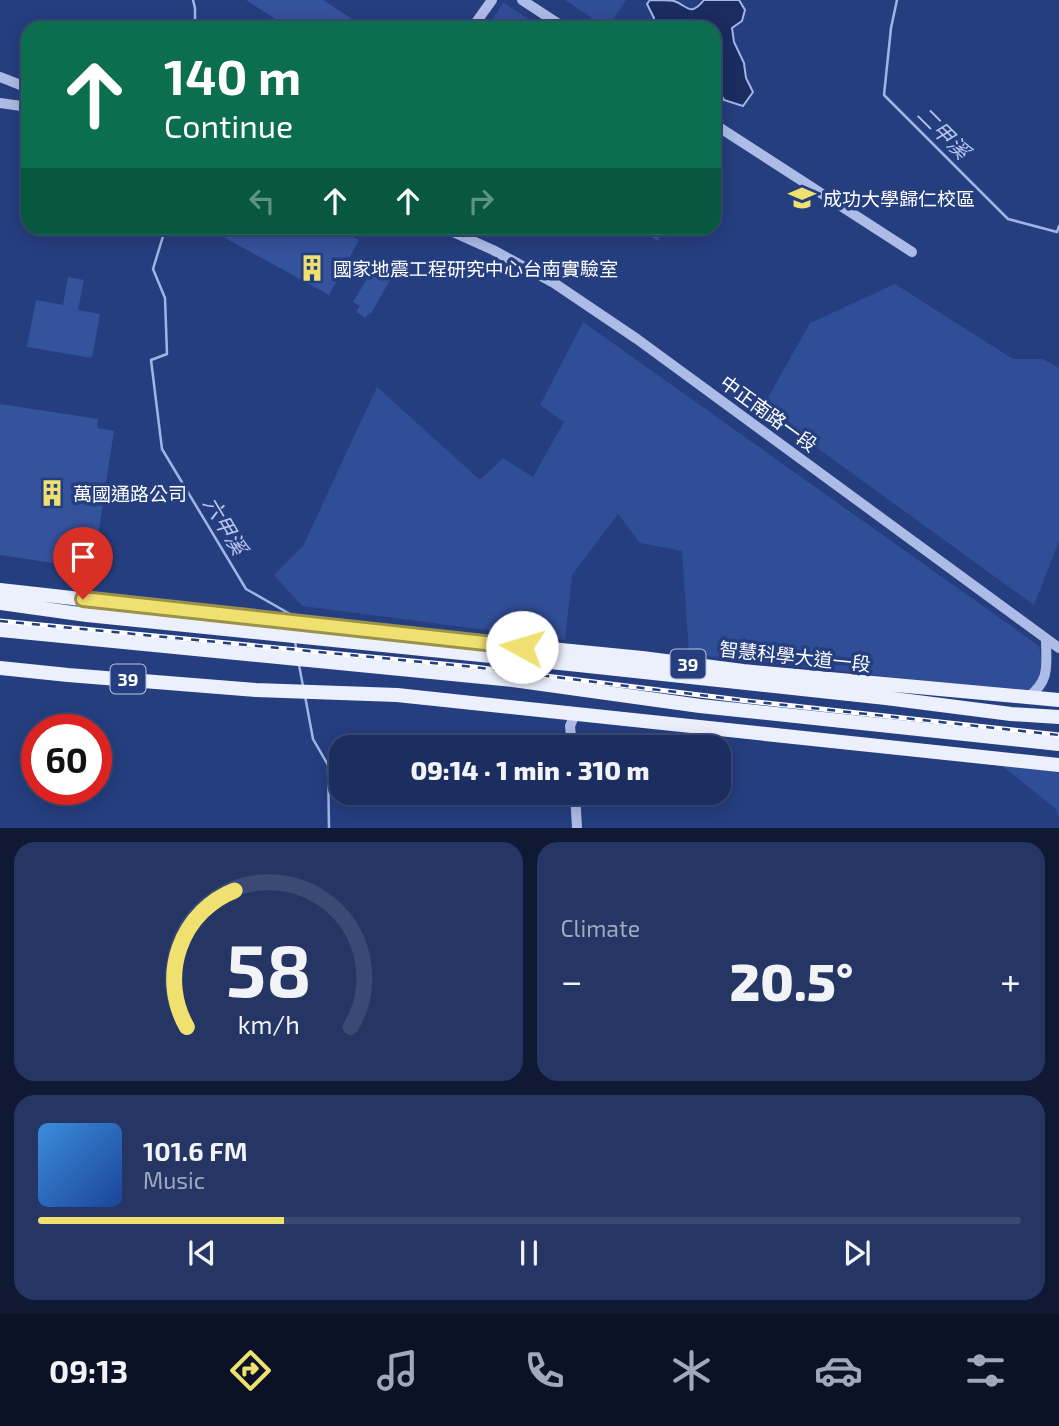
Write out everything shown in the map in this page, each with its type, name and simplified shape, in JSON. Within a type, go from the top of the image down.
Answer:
[{"type":"main road","name":"39","points":[[0,590],[165,609]]},
{"type":"main road","name":"39","points":[[0,603],[87,615]]},
{"type":"main road","name":"智慧科學大道一段","points":[[165,609],[768,673],[1059,700]]},
{"type":"main road","points":[[87,615],[165,609]]},
{"type":"main road","name":"智慧科學大道一段","points":[[87,615],[1059,717]]},
{"type":"main road","name":"39","points":[[0,630],[513,680],[700,706],[1059,744]]},
{"type":"main road","name":"39","points":[[0,668],[256,690],[397,695],[1059,765]]},
{"type":"main road","points":[[768,673],[823,691]]},
{"type":"street","points":[[477,21],[492,0]]},
{"type":"street","points":[[522,0],[554,21]]},
{"type":"street","points":[[0,77],[21,85]]},
{"type":"street","points":[[0,84],[21,87]]},
{"type":"street","points":[[0,103],[21,106]]},
{"type":"street","points":[[721,129],[912,252]]},
{"type":"street","name":"中正南路一段","points":[[460,235],[554,283],[596,311],[1059,648]]},
{"type":"street","points":[[1028,697],[1041,688],[1046,677],[1046,639]]},
{"type":"street","points":[[571,735],[570,726],[575,714]]},
{"type":"street","points":[[576,805],[577,828]]},
{"type":"shaded area","points":[[565,0],[626,0],[612,21],[596,21]]},
{"type":"shaded area","points":[[650,0],[674,1],[692,9],[704,0],[739,0],[745,10],[742,21],[732,28],[734,42],[753,92],[743,106],[724,100],[721,95],[721,21],[653,21],[647,4]]},
{"type":"shaded area","points":[[504,3],[531,21],[491,21]]},
{"type":"shaded area","points":[[895,284],[1013,359],[1042,359],[1059,368],[1059,541],[1034,605],[762,408],[810,323]]},
{"type":"shaded area","points":[[583,322],[1039,646],[1043,667],[1038,681],[1025,692],[689,654],[682,551],[640,543],[618,514],[572,575],[565,640],[302,606],[274,575],[303,546],[377,387],[480,480],[503,458],[533,477],[564,422],[540,405]]},
{"type":"shaded area","points":[[985,752],[1059,767],[1059,819],[1056,809]]},
{"type":"building","points":[[246,0],[323,0],[355,21],[278,21]]},
{"type":"building","name":"國家地震工程研究中心台南實驗室","points":[[220,235],[349,235],[359,240],[329,295]]},
{"type":"building","points":[[648,235],[662,235],[658,241]]},
{"type":"building","points":[[382,266],[394,273],[366,318],[356,312],[360,306],[353,302],[372,270],[378,273]]},
{"type":"building","points":[[68,277],[84,280],[78,310],[100,314],[92,358],[27,347],[36,300],[63,305]]},
{"type":"building","name":"萬國通路公司","points":[[0,404],[98,419],[97,428],[114,431],[93,569],[0,555]]},
{"type":"waterway","name":"六甲溪","points":[[193,0],[195,21]]},
{"type":"waterway","name":"二甲溪","points":[[897,0],[891,28],[884,95],[1008,219],[1057,232],[1059,226]]},
{"type":"waterway","name":"六甲溪","points":[[163,235],[153,269],[165,298],[167,354],[151,360],[162,449],[246,589],[291,617]]},
{"type":"waterway","name":"六甲溪","points":[[295,641],[297,655]]},
{"type":"waterway","name":"六甲溪","points":[[299,665],[303,686]]},
{"type":"waterway","name":"六甲溪","points":[[305,696],[313,739],[328,765],[329,828]]},
{"type":"railway","points":[[0,621],[474,667],[748,701],[1059,735]]},
{"type":"place","name":"成功大學歸仁校區","points":[[802,198]]},
{"type":"place","name":"國家地震工程研究中心台南實驗室","points":[[312,268]]},
{"type":"place","name":"萬國通路公司","points":[[52,493]]},
{"type":"route","points":[[83,599],[522,647]]}]
